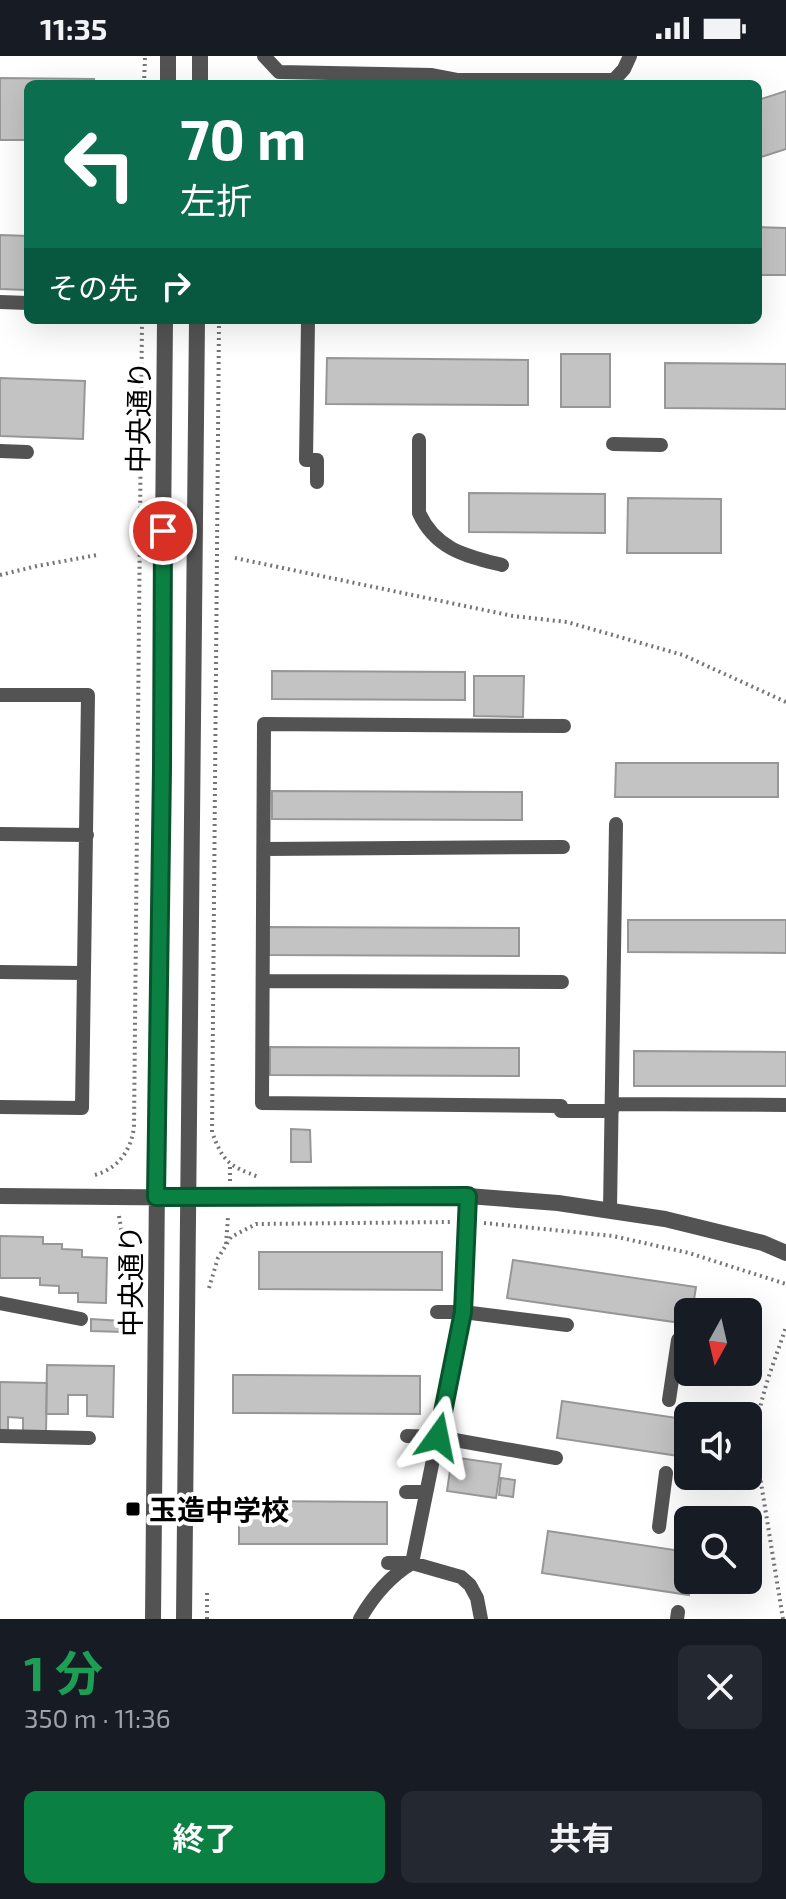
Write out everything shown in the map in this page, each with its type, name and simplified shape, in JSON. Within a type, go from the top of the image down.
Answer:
[{"type":"street","points":[[168,56],[168,80]]},
{"type":"street","points":[[200,56],[200,80]]},
{"type":"street","name":"中央通り","points":[[153,1619],[165,324]]},
{"type":"street","name":"中央通り","points":[[184,1619],[197,324]]},
{"type":"street","points":[[0,1196],[468,1196],[558,1203],[665,1219],[763,1243],[786,1253]]},
{"type":"lane","points":[[264,56],[279,72],[432,75],[458,80],[614,80],[630,56]]},
{"type":"lane","points":[[0,302],[24,303]]},
{"type":"lane","points":[[308,324],[306,460],[317,460],[317,482]]},
{"type":"lane","points":[[419,440],[419,513],[423,522],[439,541],[462,555],[502,565]]},
{"type":"lane","points":[[613,444],[661,445]]},
{"type":"lane","points":[[0,451],[27,452]]},
{"type":"lane","points":[[0,695],[88,695],[82,1108],[0,1107]]},
{"type":"lane","points":[[564,726],[264,724],[262,1103],[561,1108],[786,1105]]},
{"type":"lane","points":[[610,1210],[616,824]]},
{"type":"lane","points":[[0,834],[87,835]]},
{"type":"lane","points":[[264,849],[563,847]]},
{"type":"lane","points":[[0,972],[84,973]]},
{"type":"lane","points":[[263,981],[562,982]]},
{"type":"lane","points":[[360,1619],[381,1588],[397,1572],[412,1563],[463,1312],[468,1196]]},
{"type":"lane","points":[[0,1303],[81,1319]]},
{"type":"lane","points":[[437,1312],[463,1312],[567,1325]]},
{"type":"lane","points":[[669,1400],[674,1367]]},
{"type":"lane","points":[[436,1368],[452,1368]]},
{"type":"lane","points":[[0,1436],[89,1438]]},
{"type":"lane","points":[[407,1436],[438,1437],[556,1458]]},
{"type":"lane","points":[[659,1527],[666,1473]]},
{"type":"lane","points":[[406,1492],[426,1492]]},
{"type":"lane","points":[[388,1563],[412,1563],[461,1577],[477,1598],[481,1619]]},
{"type":"path","points":[[144,80],[145,56]]},
{"type":"path","points":[[89,1177],[100,1174],[127,1153],[134,1127],[142,324]]},
{"type":"path","points":[[219,324],[212,1132],[220,1155],[237,1169],[261,1178]]},
{"type":"path","points":[[0,575],[97,555]]},
{"type":"path","points":[[235,558],[513,616],[567,622],[683,655],[786,702]]},
{"type":"path","points":[[208,1289],[218,1258],[231,1237],[256,1224],[468,1221],[613,1236],[689,1253],[786,1284]]},
{"type":"path","points":[[783,1619],[757,1441],[758,1419],[786,1327]]},
{"type":"path","points":[[207,1588],[207,1619]]},
{"type":"building","points":[[0,78],[94,79],[24,80],[24,140],[0,140]]},
{"type":"building","points":[[786,91],[786,149],[762,157],[762,99]]},
{"type":"building","points":[[762,227],[786,228],[786,275],[762,275]]},
{"type":"building","points":[[0,235],[24,236],[24,290],[0,289]]},
{"type":"building","points":[[561,354],[610,354],[610,407],[561,407]]},
{"type":"building","points":[[327,358],[528,360],[528,405],[326,404]]},
{"type":"building","points":[[665,363],[786,364],[786,409],[665,408]]},
{"type":"building","points":[[0,378],[85,381],[83,439],[0,436]]},
{"type":"building","points":[[469,493],[605,494],[605,533],[469,532]]},
{"type":"building","points":[[628,498],[721,499],[721,553],[627,553]]},
{"type":"building","points":[[272,671],[465,672],[465,700],[272,699]]},
{"type":"building","points":[[474,676],[524,676],[523,717],[474,716]]},
{"type":"building","points":[[616,763],[778,763],[778,797],[615,797]]},
{"type":"building","points":[[272,791],[522,792],[522,820],[272,819]]},
{"type":"building","points":[[628,920],[786,920],[786,953],[628,952]]},
{"type":"building","points":[[269,927],[519,928],[519,956],[269,955]]},
{"type":"building","points":[[270,1047],[519,1048],[519,1076],[270,1075]]},
{"type":"building","points":[[634,1051],[786,1052],[786,1086],[634,1086]]},
{"type":"building","points":[[291,1129],[310,1130],[311,1162],[291,1162]]},
{"type":"building","points":[[0,1236],[43,1237],[43,1244],[62,1244],[62,1249],[82,1250],[82,1257],[107,1258],[106,1303],[78,1302],[78,1293],[59,1293],[59,1286],[40,1285],[40,1278],[0,1278]]},
{"type":"building","points":[[259,1252],[442,1252],[442,1290],[259,1289]]},
{"type":"building","points":[[513,1260],[696,1287],[694,1298],[674,1298],[674,1322],[507,1298]]},
{"type":"building","points":[[91,1319],[122,1321],[122,1332],[91,1331]]},
{"type":"building","points":[[47,1365],[114,1366],[113,1417],[87,1416],[87,1395],[68,1395],[68,1414],[46,1414]]},
{"type":"building","points":[[233,1375],[420,1376],[420,1414],[233,1413]]},
{"type":"building","points":[[0,1382],[47,1383],[46,1432],[23,1432],[23,1418],[8,1417],[8,1434],[0,1434]]},
{"type":"building","points":[[562,1401],[674,1418],[674,1455],[557,1438]]},
{"type":"building","points":[[452,1457],[501,1464],[496,1498],[447,1491]]},
{"type":"building","points":[[501,1478],[515,1480],[513,1497],[499,1495]]},
{"type":"building","points":[[239,1501],[387,1502],[387,1544],[239,1544]]},
{"type":"building","points":[[548,1531],[674,1550],[674,1593],[542,1573]]},
{"type":"place","name":"玉造中学校","points":[[133,1509]]},
{"type":"route","points":[[163,531],[156,1197],[468,1196],[463,1312],[438,1437]]}]
